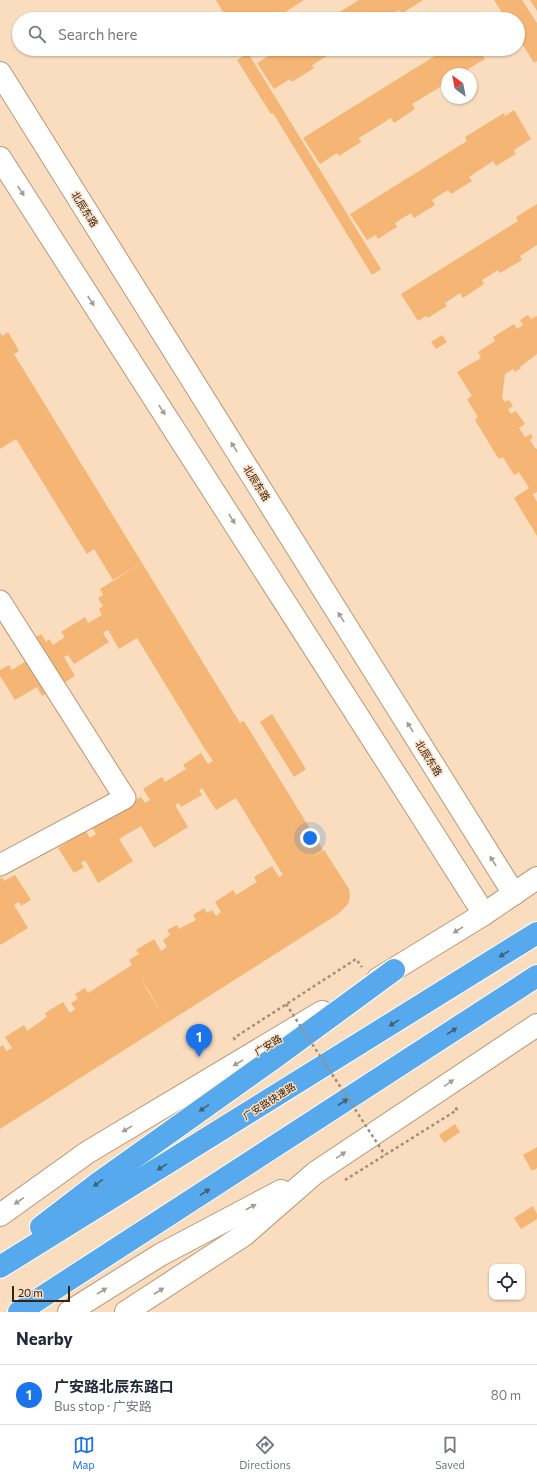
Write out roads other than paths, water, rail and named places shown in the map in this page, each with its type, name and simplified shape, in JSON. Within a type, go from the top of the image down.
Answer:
[{"type":"highway","name":"广安路快速路","points":[[0,1267],[291,1088],[537,933]]},
{"type":"highway","points":[[0,1259],[97,1184],[274,1058],[394,970]]},
{"type":"highway","points":[[19,1312],[537,976]]},
{"type":"highway","points":[[46,1312],[181,1208]]},
{"type":"street","name":"北辰东路","points":[[0,73],[514,894]]},
{"type":"street","points":[[0,158],[484,914]]},
{"type":"street","points":[[0,601],[125,798],[0,865]]},
{"type":"street","name":"广安路","points":[[0,1215],[88,1152],[394,970],[484,914],[537,878]]},
{"type":"street","points":[[69,1312],[160,1255],[315,1173],[536,1029]]},
{"type":"street","points":[[126,1312],[244,1235],[315,1173]]},
{"type":"place","name":"广安路北辰东路口","points":[[199,1057]]}]
